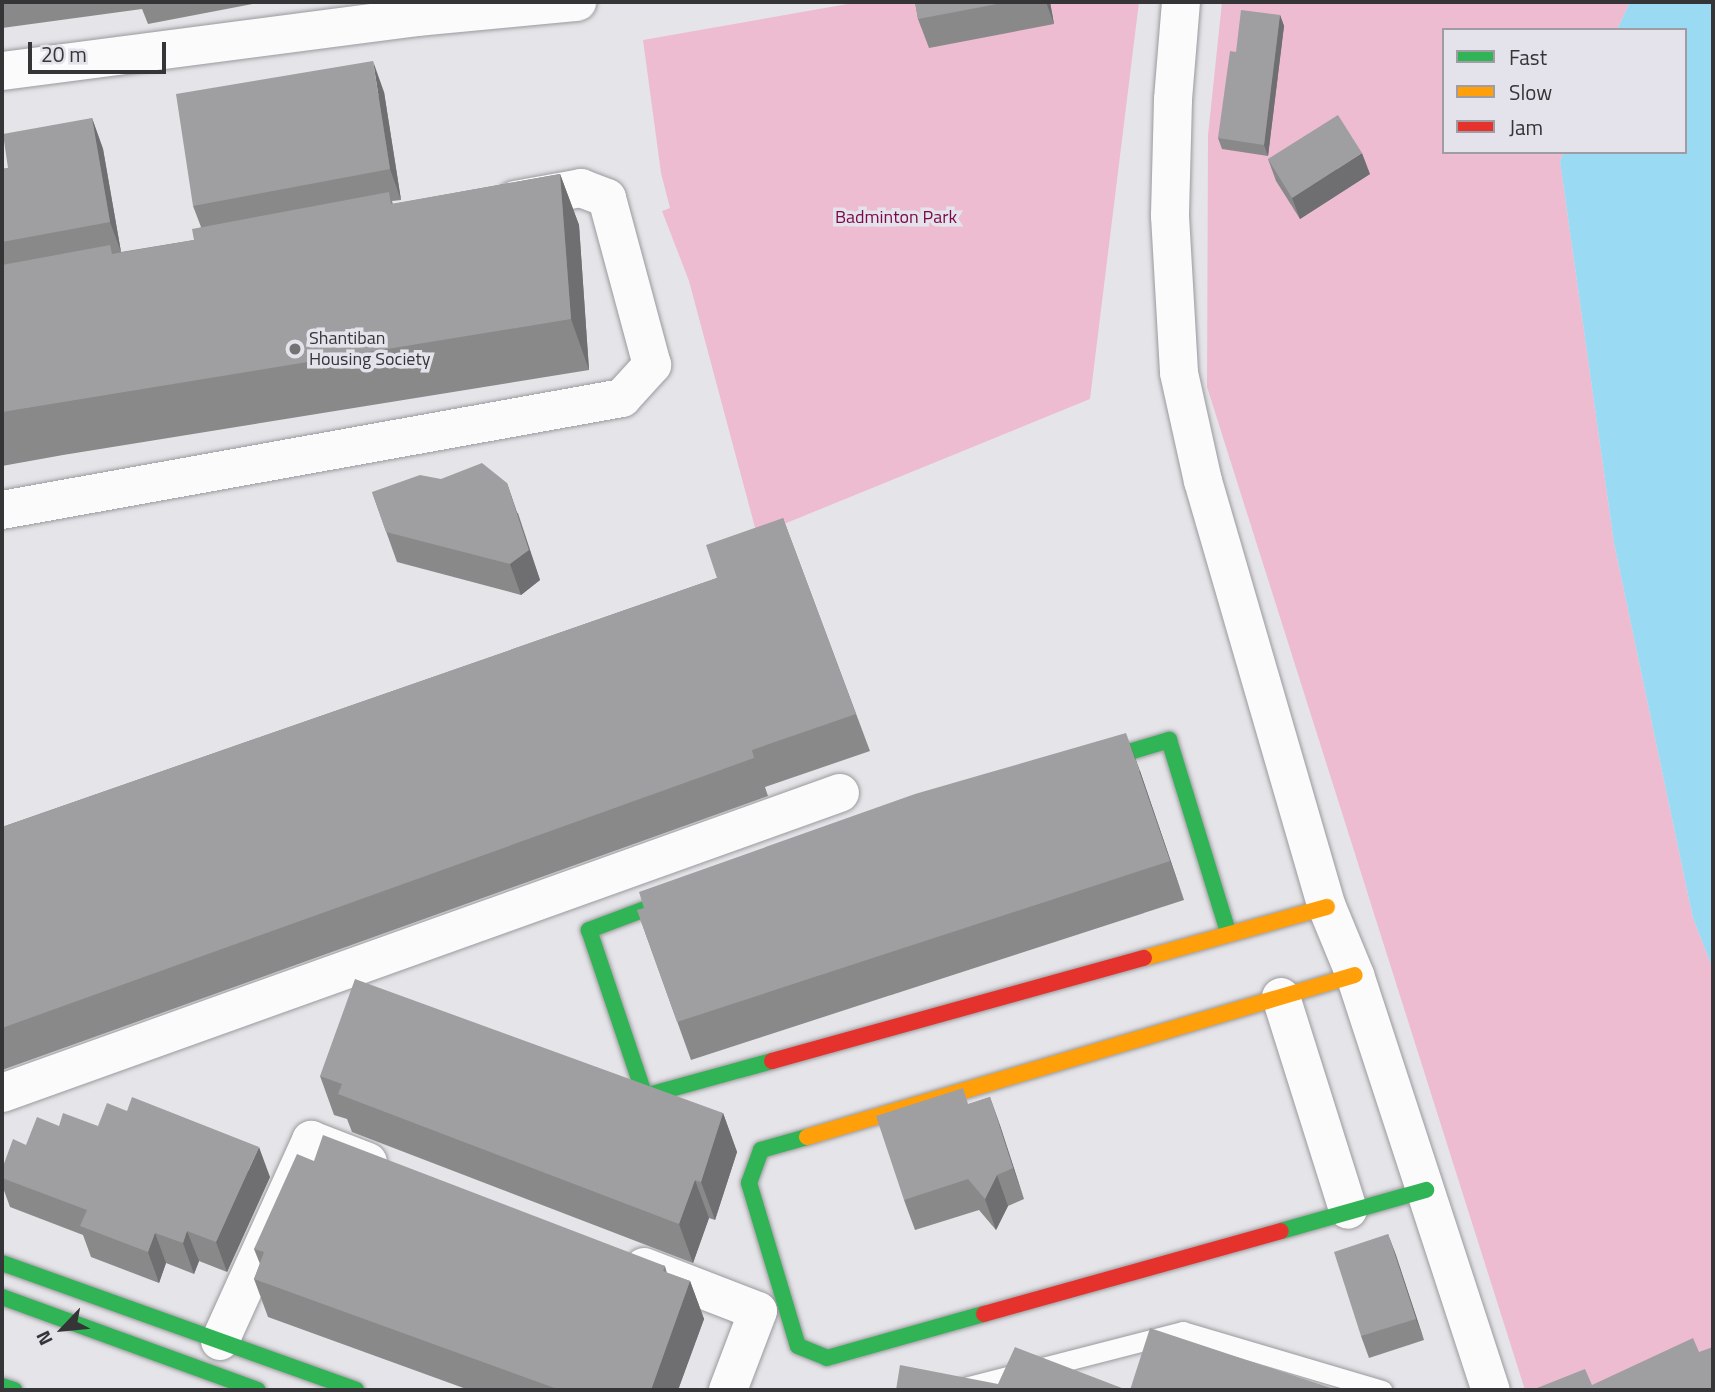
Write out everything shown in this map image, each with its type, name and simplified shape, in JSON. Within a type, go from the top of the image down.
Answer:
[{"type":"street","points":[[2,72],[417,17],[576,2]]},
{"type":"street","points":[[1181,2],[1172,100],[1170,216],[1179,373],[1203,481],[1327,907],[1355,975],[1491,1390]]},
{"type":"street","points":[[2,510],[622,398],[652,365],[607,198],[581,188],[474,208]]},
{"type":"street","points":[[1065,771],[1169,740],[1228,932]]},
{"type":"street","points":[[2,1093],[840,793]]},
{"type":"street","points":[[702,888],[589,930],[645,1096],[1228,932],[1327,907]]},
{"type":"street","points":[[1355,975],[761,1150],[749,1183],[786,1314],[797,1346],[827,1358],[1426,1190]]},
{"type":"street","points":[[1281,997],[1348,1210]]},
{"type":"street","points":[[220,1341],[311,1140],[401,1174]]},
{"type":"street","points":[[605,1252],[758,1311],[728,1390]]},
{"type":"street","points":[[2,1263],[356,1390]]},
{"type":"street","points":[[2,1297],[257,1390]]},
{"type":"street","points":[[2,1386],[14,1390]]},
{"type":"lane","points":[[965,1387],[1183,1331],[1382,1390]]},
{"type":"green space","name":"Badminton Park","points":[[859,2],[1139,2],[1090,399],[757,535],[689,281],[662,211],[670,208],[661,173],[643,40]]},
{"type":"green space","points":[[1222,2],[1630,2],[1618,28],[1442,28],[1442,154],[1563,154],[1560,161],[1614,543],[1693,918],[1713,969],[1713,1390],[1525,1390],[1207,387],[1208,135]]},
{"type":"water","points":[[1630,2],[1713,2],[1713,969],[1693,918],[1614,543],[1560,161],[1563,154],[1687,154],[1687,28],[1618,28]]},
{"type":"building","points":[[915,2],[1008,2],[918,19]]},
{"type":"building","points":[[1241,10],[1280,15],[1264,145],[1218,138],[1230,51],[1236,52]]},
{"type":"building","points":[[373,61],[390,169],[193,206],[176,94]]},
{"type":"building","points":[[1338,115],[1362,153],[1292,198],[1268,159]]},
{"type":"building","points":[[92,118],[110,222],[2,242],[2,169],[8,168],[3,134]]},
{"type":"building","points":[[560,174],[571,319],[2,412],[2,265],[110,245],[112,254],[194,240],[192,229],[389,192],[391,204]]},
{"type":"building","points":[[482,463],[507,483],[529,550],[510,564],[386,532],[372,492],[420,475],[441,479]]},
{"type":"building","points":[[783,518],[856,714],[752,750],[754,758],[2,1028],[2,827],[717,578],[706,545]]},
{"type":"building","points":[[1126,733],[1170,861],[677,1022],[637,910],[644,908],[639,892],[915,794]]},
{"type":"building","points":[[355,979],[723,1113],[701,1182],[695,1180],[679,1224],[338,1094],[342,1084],[320,1076]]},
{"type":"building","points":[[963,1088],[968,1104],[990,1097],[1013,1168],[997,1175],[985,1199],[968,1179],[904,1200],[876,1116]]},
{"type":"building","points":[[132,1097],[259,1147],[216,1242],[187,1231],[183,1243],[155,1233],[148,1252],[80,1226],[87,1210],[2,1178],[2,1169],[13,1139],[26,1145],[37,1117],[59,1126],[63,1113],[98,1126],[107,1103],[127,1111]]},
{"type":"building","points":[[323,1135],[665,1266],[663,1271],[690,1281],[651,1390],[560,1390],[254,1279],[264,1252],[254,1249],[297,1154],[314,1161]]},
{"type":"building","points":[[1388,1234],[1416,1319],[1361,1336],[1334,1252]]},
{"type":"building","points":[[1150,1328],[1337,1390],[1130,1390]]},
{"type":"building","points":[[1693,1338],[1699,1352],[1713,1347],[1713,1390],[1532,1390],[1585,1369],[1592,1385]]},
{"type":"building","points":[[1015,1347],[1127,1390],[896,1390],[900,1365],[998,1384]]},
{"type":"traffic: fast","points":[[1082,766],[1169,740],[1228,932]]},
{"type":"traffic: fast","points":[[685,894],[589,930],[645,1096],[772,1061]]},
{"type":"traffic: fast","points":[[807,1137],[761,1150],[749,1183],[798,1346],[827,1358],[984,1314]]},
{"type":"traffic: fast","points":[[1281,1231],[1426,1190]]},
{"type":"traffic: fast","points":[[2,1263],[356,1390]]},
{"type":"traffic: fast","points":[[2,1297],[258,1390]]},
{"type":"traffic: fast","points":[[2,1386],[14,1390]]},
{"type":"traffic: slow","points":[[1144,958],[1327,907]]},
{"type":"traffic: slow","points":[[807,1137],[1355,975]]},
{"type":"traffic: jam","points":[[772,1061],[1144,958]]},
{"type":"traffic: jam","points":[[984,1314],[1281,1231]]},
{"type":"place","name":"Shantiban Housing Society","points":[[295,349]]}]
